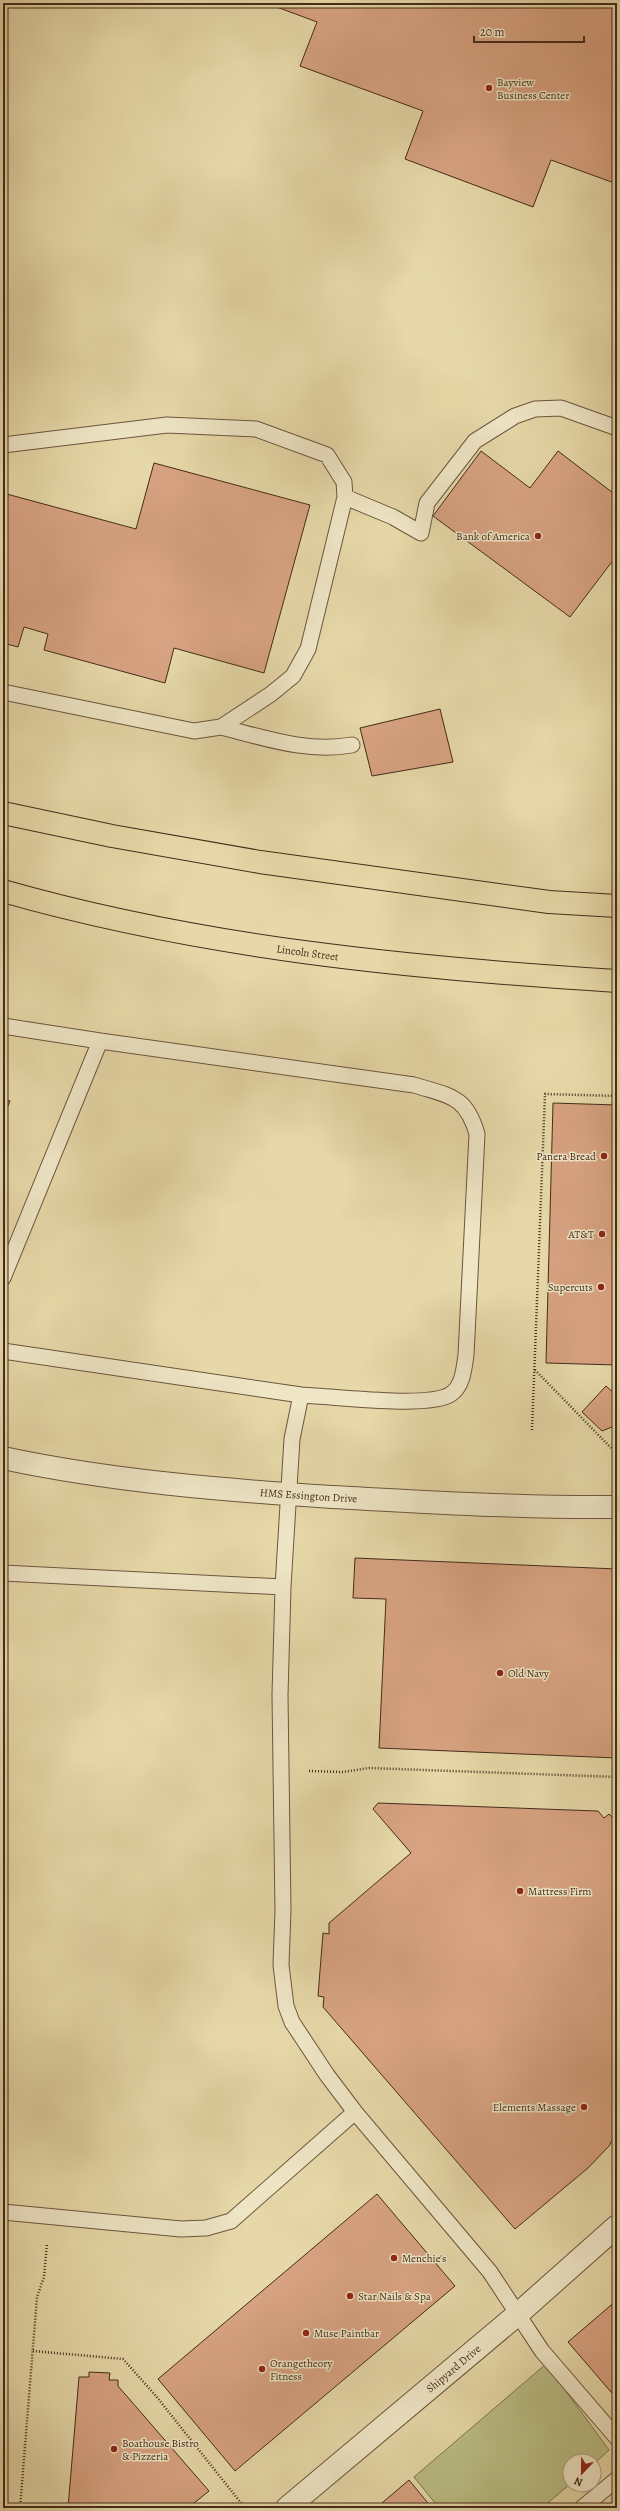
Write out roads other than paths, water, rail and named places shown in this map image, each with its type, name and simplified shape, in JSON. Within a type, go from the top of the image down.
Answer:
[{"type":"main road","points":[[3,814],[112,836],[260,862],[549,902],[617,906]]},
{"type":"main road","name":"Lincoln Street","points":[[3,891],[141,925],[273,949],[403,965],[617,981]]},
{"type":"street","name":"HMS Essington Drive","points":[[3,1458],[122,1478],[289,1495],[461,1505],[617,1507]]},
{"type":"street","name":"Shipyard Drive","points":[[286,2508],[518,2314],[617,2226]]},
{"type":"lane","points":[[345,496],[393,517],[421,533],[427,503],[475,441],[516,416],[535,409],[561,408],[617,428]]},
{"type":"lane","points":[[3,446],[167,424],[256,429],[327,455],[344,482],[345,496],[308,649],[293,676],[271,694],[221,727]]},
{"type":"lane","points":[[3,692],[194,731],[221,727],[303,747],[329,749],[352,746]]},
{"type":"lane","points":[[3,1026],[414,1085],[447,1095],[462,1104],[472,1116],[477,1134],[466,1355],[459,1385],[452,1393],[433,1400],[411,1401],[301,1395],[3,1351]]},
{"type":"lane","points":[[3,1278],[100,1041]]},
{"type":"lane","points":[[301,1395],[292,1439],[283,1587],[280,1695],[282,1770],[281,1965],[286,2006],[292,2022],[326,2075],[354,2112],[490,2272],[542,2351],[617,2438]]},
{"type":"lane","points":[[3,1573],[283,1587]]},
{"type":"lane","points":[[3,2212],[181,2229],[219,2226],[232,2221],[354,2112]]},
{"type":"lane","points":[[582,2508],[617,2479]]},
{"type":"place","name":"Bayview Business Center","points":[[489,88]]},
{"type":"place","name":"Bank of America","points":[[538,536]]},
{"type":"place","name":"Panera Bread","points":[[604,1156]]},
{"type":"place","name":"AT&T","points":[[602,1234]]},
{"type":"place","name":"Supercuts","points":[[601,1287]]},
{"type":"place","name":"Old Navy","points":[[500,1673]]},
{"type":"place","name":"Mattress Firm","points":[[520,1891]]},
{"type":"place","name":"Elements Massage","points":[[584,2107]]},
{"type":"place","name":"Menchie's","points":[[394,2258]]},
{"type":"place","name":"Star Nails & Spa","points":[[350,2296]]},
{"type":"place","name":"Muse Paintbar","points":[[306,2333]]},
{"type":"place","name":"Orangetheory Fitness","points":[[262,2369]]},
{"type":"place","name":"Boathouse Bistro & Pizzeria","points":[[114,2449]]}]
